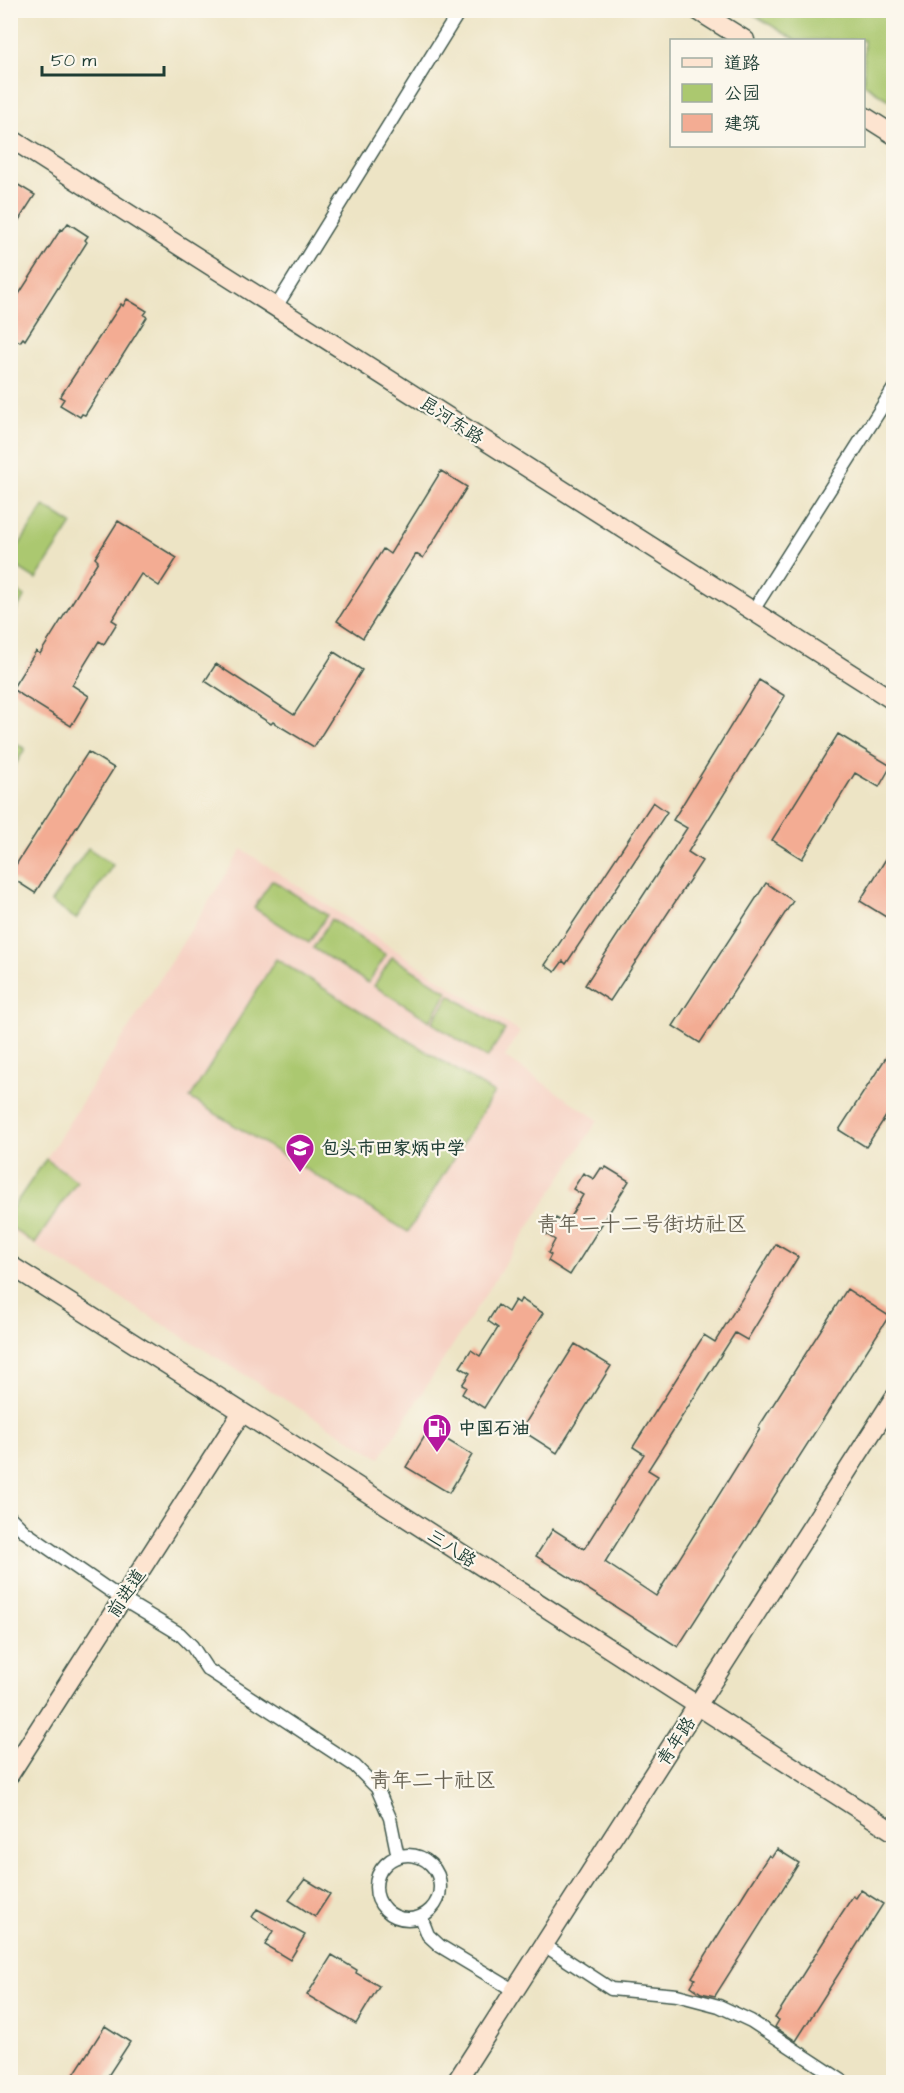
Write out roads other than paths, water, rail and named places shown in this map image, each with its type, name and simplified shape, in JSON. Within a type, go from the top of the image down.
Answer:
[{"type":"main road","points":[[697,10],[743,39]]},
{"type":"main road","points":[[865,117],[894,135]]},
{"type":"main road","name":"昆河东路","points":[[10,138],[894,701]]},
{"type":"main road","name":"三八路","points":[[10,1265],[894,1832]]},
{"type":"main road","name":"青年路","points":[[456,2082],[894,1398]]},
{"type":"main road","name":"前进道","points":[[10,1774],[242,1412]]},
{"type":"street","points":[[276,307],[460,10]]},
{"type":"street","points":[[752,612],[894,388]]},
{"type":"street","points":[[10,1517],[26,1532],[122,1599],[180,1634],[192,1646],[207,1669],[355,1766],[377,1788],[390,1818],[398,1857]]},
{"type":"street","points":[[415,1856],[427,1861],[435,1870],[440,1883],[439,1895],[434,1906],[421,1917],[414,1920],[401,1919],[390,1915],[381,1905],[376,1894],[376,1881],[381,1869],[390,1860],[415,1856]]},
{"type":"street","points":[[421,1917],[428,1935],[440,1946],[515,1991]]},
{"type":"street","points":[[544,1945],[611,1989],[677,1995],[719,2006],[751,2021],[844,2082]]},
{"type":"place","name":"包头市田家炳中学","points":[[300,1174]]},
{"type":"place","name":"中国石油","points":[[437,1454]]},
{"type":"district","name":"青年二十二号街坊社区","points":[[642,1224]]},
{"type":"district","name":"青年二十社区","points":[[433,1780]]}]
